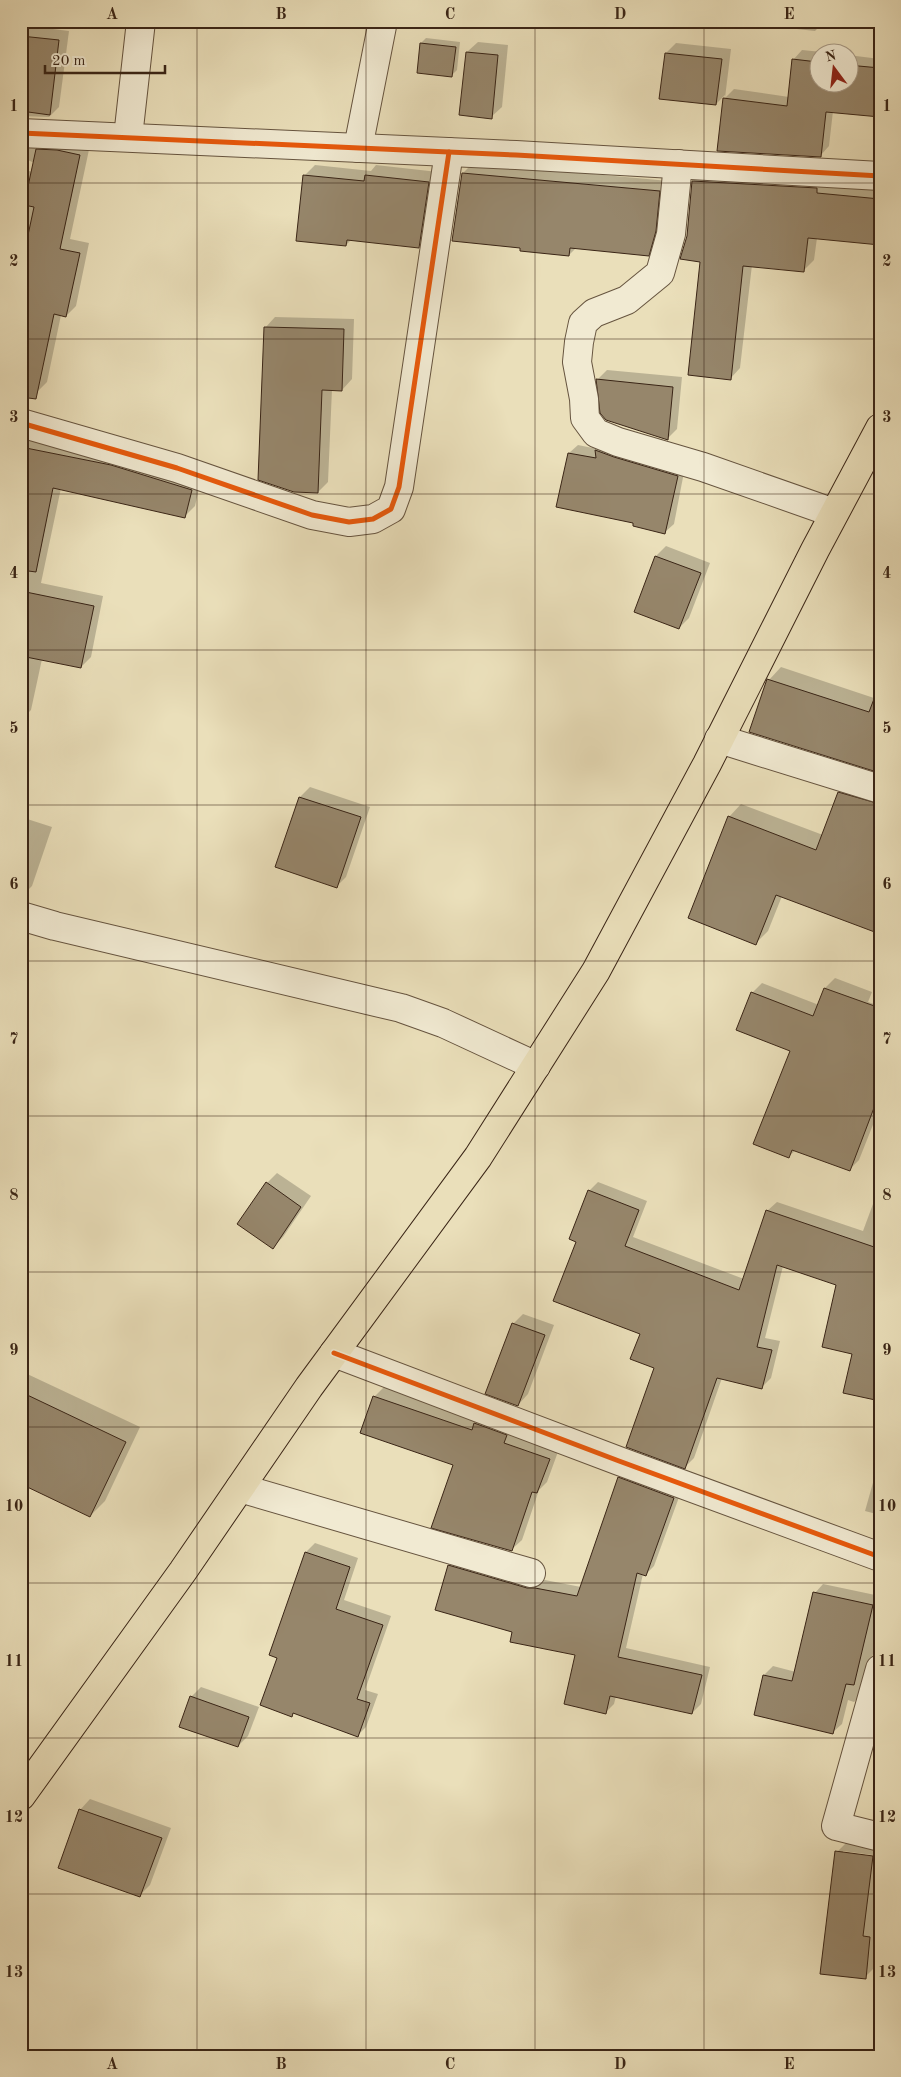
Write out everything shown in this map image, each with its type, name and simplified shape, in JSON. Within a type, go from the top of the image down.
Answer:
[{"type":"main road","points":[[21,1796],[183,1571],[334,1353],[478,1157],[596,971],[880,428]]},
{"type":"street","points":[[128,137],[140,21]]},
{"type":"street","points":[[358,148],[383,21]]},
{"type":"street","points":[[21,133],[449,152],[880,176]]},
{"type":"street","points":[[21,423],[177,468],[312,515],[349,522],[373,519],[391,509],[399,487],[449,152]]},
{"type":"street","points":[[678,164],[671,234],[660,273],[626,300],[594,313],[583,323],[577,362],[584,399],[585,418],[596,433],[618,442],[703,467],[834,513]]},
{"type":"street","points":[[719,739],[880,789]]},
{"type":"street","points":[[21,916],[55,926],[401,1008],[444,1023],[536,1066]]},
{"type":"street","points":[[334,1353],[628,1465],[880,1557]]},
{"type":"street","points":[[240,1488],[531,1573]]},
{"type":"street","points":[[880,1669],[836,1826],[880,1837]]},
{"type":"building","points":[[21,36],[59,40],[50,115],[21,111]]},
{"type":"building","points":[[420,43],[456,47],[452,77],[417,73]]},
{"type":"building","points":[[466,52],[498,55],[492,119],[459,115]]},
{"type":"building","points":[[665,53],[722,59],[716,105],[659,99]]},
{"type":"building","points":[[792,59],[808,61],[808,92],[858,92],[858,66],[880,68],[880,117],[826,112],[821,157],[717,151],[723,98],[787,106]]},
{"type":"building","points":[[36,149],[57,150],[80,155],[60,249],[80,253],[66,317],[54,314],[36,399],[21,397],[21,268],[34,207],[24,205]]},
{"type":"building","points":[[462,173],[660,191],[656,231],[649,256],[570,248],[569,256],[520,251],[520,248],[452,241]]},
{"type":"building","points":[[303,175],[364,181],[365,175],[429,182],[419,248],[347,240],[346,246],[296,241]]},
{"type":"building","points":[[692,181],[817,188],[817,193],[880,199],[880,245],[808,238],[804,272],[743,266],[731,380],[688,375],[700,262],[680,259],[687,236]]},
{"type":"building","points":[[264,327],[344,329],[342,391],[322,390],[318,493],[294,492],[258,480]]},
{"type":"building","points":[[596,379],[673,387],[668,440],[606,420],[600,413]]},
{"type":"building","points":[[21,447],[111,465],[192,490],[185,518],[53,488],[36,572],[21,570]]},
{"type":"building","points":[[595,450],[678,476],[665,534],[633,526],[633,523],[556,507],[568,453],[596,458]]},
{"type":"building","points":[[655,556],[701,573],[679,629],[634,612]]},
{"type":"building","points":[[21,591],[94,606],[81,668],[21,656]]},
{"type":"building","points":[[767,679],[869,712],[877,691],[880,691],[880,773],[749,732]]},
{"type":"building","points":[[838,792],[880,804],[880,934],[776,895],[756,945],[688,918],[728,816],[816,850]]},
{"type":"building","points":[[299,797],[361,817],[337,888],[275,867]]},
{"type":"building","points":[[824,988],[880,1008],[880,1092],[850,1171],[792,1150],[789,1158],[753,1144],[790,1051],[736,1030],[751,992],[813,1016]]},
{"type":"building","points":[[266,1182],[301,1207],[273,1249],[237,1224]]},
{"type":"building","points":[[588,1190],[639,1210],[625,1246],[739,1290],[766,1210],[880,1249],[880,1401],[843,1393],[852,1354],[822,1347],[836,1285],[777,1265],[757,1347],[772,1350],[762,1389],[717,1378],[685,1469],[626,1447],[654,1368],[630,1359],[640,1334],[553,1301],[576,1242],[569,1239]]},
{"type":"building","points":[[512,1323],[545,1335],[518,1406],[485,1394]]},
{"type":"building","points":[[21,1392],[126,1442],[90,1517],[21,1484]]},
{"type":"building","points":[[373,1396],[472,1430],[474,1423],[507,1435],[504,1443],[550,1459],[537,1493],[532,1492],[512,1551],[431,1528],[453,1465],[360,1433]]},
{"type":"building","points":[[618,1477],[674,1498],[646,1576],[637,1573],[618,1657],[702,1675],[692,1714],[610,1696],[606,1714],[564,1704],[575,1655],[510,1642],[512,1632],[435,1610],[448,1565],[527,1588],[577,1596]]},
{"type":"building","points":[[305,1552],[350,1567],[336,1609],[383,1625],[357,1699],[370,1703],[358,1737],[293,1713],[292,1717],[260,1705],[277,1658],[269,1655]]},
{"type":"building","points":[[813,1592],[873,1605],[854,1685],[846,1684],[833,1734],[754,1715],[763,1675],[792,1681]]},
{"type":"building","points":[[190,1696],[249,1717],[238,1747],[179,1727]]},
{"type":"building","points":[[79,1809],[162,1838],[140,1897],[58,1868]]},
{"type":"building","points":[[835,1851],[873,1856],[863,1936],[870,1937],[866,1979],[820,1974]]},
{"type":"cycle path","points":[[21,133],[516,155],[880,176]]},
{"type":"cycle path","points":[[21,423],[177,468],[312,515],[349,522],[373,519],[391,509],[399,487],[449,152]]},
{"type":"cycle path","points":[[334,1353],[880,1557]]}]
